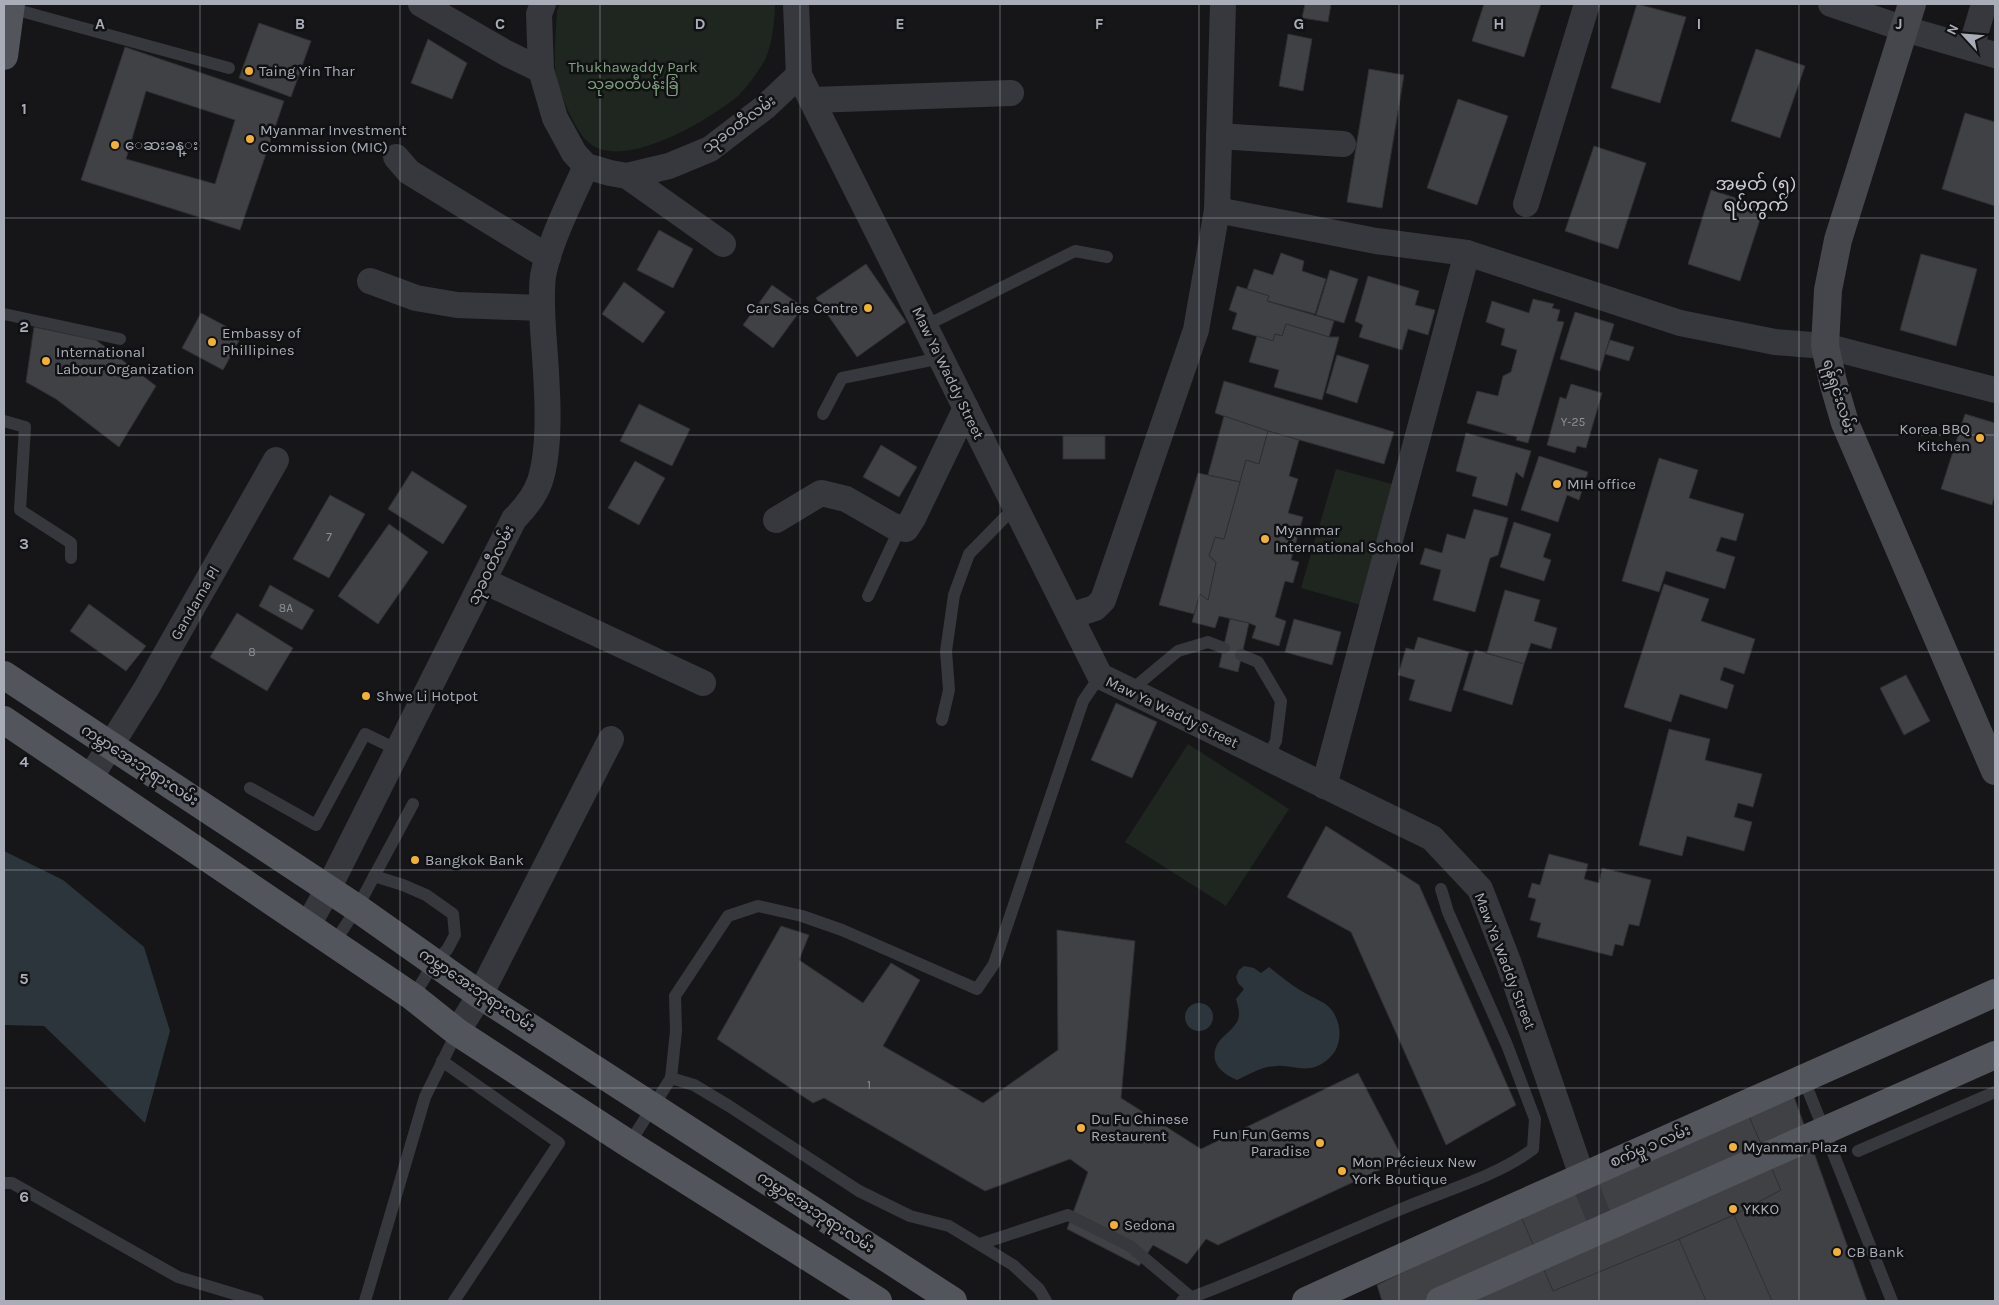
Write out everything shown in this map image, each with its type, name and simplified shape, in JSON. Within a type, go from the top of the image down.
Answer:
[{"type":"main road","points":[[4,56],[10,6]]},
{"type":"main road","name":"ရန်ရှင်းလမ်း","points":[[1909,16],[1838,240],[1828,290],[1825,346],[1845,423],[1995,771]]},
{"type":"main road","name":"ကမ္ဘာအေးဘုရားလမ်း","points":[[4,675],[357,908],[435,961],[480,995],[953,1301]]},
{"type":"main road","points":[[4,720],[413,997],[457,1032],[629,1144],[878,1301]]},
{"type":"main road","name":"စက်မှု ၁ လမ်း","points":[[1323,1298],[1582,1176],[1804,1080],[1994,993]]},
{"type":"main road","points":[[1440,1301],[1825,1130],[1994,1059]]},
{"type":"street","points":[[421,4],[506,53],[541,70]]},
{"type":"street","points":[[543,4],[539,14],[541,70],[555,118],[574,152],[586,166]]},
{"type":"street","points":[[796,4],[800,75]]},
{"type":"street","points":[[1070,616],[1095,608],[1103,600],[1196,330],[1217,210],[1223,4]]},
{"type":"street","points":[[1526,204],[1588,4]]},
{"type":"street","points":[[1831,4],[1909,16],[1983,51],[1984,4]]},
{"type":"street","name":"Maw Ya Waddy Street","points":[[800,75],[1100,676],[1432,838],[1480,889],[1509,964],[1582,1176],[1602,1228]]},
{"type":"street","name":"သုခဝတီလမ်း","points":[[308,925],[328,889],[514,519],[528,504],[539,482],[546,456],[547,392],[542,308],[543,277],[548,257],[586,166],[627,176],[669,166],[710,149],[765,107],[800,75]]},
{"type":"street","points":[[813,100],[1011,93]]},
{"type":"street","points":[[1219,136],[1343,144]]},
{"type":"street","points":[[396,157],[409,172],[548,257]]},
{"type":"street","points":[[627,176],[723,244]]},
{"type":"street","points":[[1217,210],[1376,241],[1467,253],[1680,323],[1775,342],[1825,346],[1995,390]]},
{"type":"street","points":[[1324,786],[1467,253]]},
{"type":"street","points":[[370,281],[416,298],[457,305],[542,308]]},
{"type":"street","points":[[776,520],[821,493],[846,500],[893,526],[906,529],[914,518],[966,408]]},
{"type":"street","name":"Gandama Pl","points":[[90,778],[146,689],[276,460]]},
{"type":"street","points":[[484,581],[703,683]]},
{"type":"street","points":[[457,1032],[480,995],[611,739]]},
{"type":"lane","points":[[10,6],[229,68]]},
{"type":"lane","points":[[925,326],[1075,251],[1107,257]]},
{"type":"lane","points":[[4,314],[120,339]]},
{"type":"lane","points":[[823,414],[842,378],[941,358]]},
{"type":"lane","points":[[4,420],[25,427],[20,510],[71,542],[71,558]]},
{"type":"lane","points":[[942,720],[949,690],[946,651],[954,595],[969,554],[1015,507]]},
{"type":"lane","points":[[868,596],[900,528]]},
{"type":"lane","points":[[1130,691],[1178,651],[1208,642],[1224,648]]},
{"type":"lane","points":[[1242,655],[1258,662],[1281,700],[1276,741],[1267,758]]},
{"type":"lane","points":[[629,1144],[671,1078],[676,1031],[675,996],[728,916],[758,906],[802,916],[842,930],[977,989],[994,964],[1083,700],[1100,676]]},
{"type":"lane","points":[[250,788],[316,825],[365,734],[398,750]]},
{"type":"lane","points":[[334,943],[357,908],[413,804]]},
{"type":"lane","points":[[374,876],[426,895],[452,914],[455,935],[447,950],[435,961],[413,997]]},
{"type":"lane","points":[[980,1244],[1068,1215],[1130,1246],[1187,1299],[1233,1282],[1406,1207],[1516,1162],[1533,1149],[1535,1119],[1507,1045],[1448,912],[1441,889]]},
{"type":"lane","points":[[365,1301],[425,1097],[457,1032]]},
{"type":"lane","points":[[442,1061],[559,1143],[454,1301]]},
{"type":"lane","points":[[671,1078],[694,1085],[729,1106],[859,1191],[910,1216],[949,1226],[980,1244],[1013,1265],[1039,1289],[1046,1301]]},
{"type":"lane","points":[[1804,1080],[1892,1301]]},
{"type":"lane","points":[[1858,1151],[1995,1092]]},
{"type":"lane","points":[[4,1183],[12,1184],[178,1277],[258,1301]]},
{"type":"green space","name":"Thukhawaddy Park သုခဝတီပန်းခြံ","points":[[560,4],[775,4],[773,32],[765,60],[738,96],[707,118],[664,140],[642,148],[620,151],[602,150],[587,141],[566,107],[555,68],[557,11]]},
{"type":"green space","points":[[1336,469],[1396,485],[1361,605],[1301,588]]},
{"type":"green space","points":[[1188,744],[1289,809],[1226,906],[1125,842]]},
{"type":"shaded area","points":[[4,851],[63,880],[144,947],[170,1031],[145,1123],[44,1026],[4,1025]]},
{"type":"shaded area","points":[[1244,966],[1254,968],[1261,973],[1269,967],[1303,992],[1329,1007],[1338,1023],[1339,1041],[1335,1051],[1327,1060],[1311,1068],[1267,1067],[1237,1080],[1219,1068],[1215,1058],[1216,1047],[1238,1019],[1239,1010],[1236,999],[1244,989],[1238,983],[1236,977],[1239,970]]},
{"type":"shaded area","points":[[1199,1003],[1209,1007],[1213,1017],[1209,1027],[1199,1031],[1189,1027],[1185,1017],[1189,1007]]},
{"type":"building","points":[[1305,4],[1331,4],[1328,22],[1302,18]]},
{"type":"building","points":[[1484,4],[1541,4],[1524,57],[1472,41]]},
{"type":"building","points":[[1637,4],[1686,17],[1660,103],[1611,88]]},
{"type":"building","points":[[259,23],[311,41],[291,97],[239,78]]},
{"type":"building","points":[[1288,34],[1312,39],[1303,91],[1279,86]]},
{"type":"building","points":[[428,39],[467,63],[452,99],[411,83]]},
{"type":"building","name":"Myanmar Investment Commission (MIC)","points":[[125,47],[284,101],[240,230],[81,180]],"holes":[[[146,91],[235,120],[215,184],[126,159]]]},
{"type":"building","points":[[1756,49],[1805,66],[1780,138],[1731,121]]},
{"type":"building","points":[[1369,69],[1404,75],[1382,208],[1347,202]]},
{"type":"building","points":[[1458,99],[1508,116],[1477,205],[1427,188]]},
{"type":"building","points":[[1965,113],[1995,122],[1995,206],[1942,189]]},
{"type":"building","points":[[1594,146],[1646,163],[1618,249],[1565,231]]},
{"type":"building","points":[[1711,190],[1764,207],[1740,281],[1688,264]]},
{"type":"building","points":[[659,230],[693,249],[673,288],[637,270]]},
{"type":"building","points":[[1281,253],[1304,261],[1302,271],[1326,279],[1315,314],[1267,301],[1269,296],[1247,289],[1254,269],[1273,275]]},
{"type":"building","points":[[1921,254],[1977,269],[1956,346],[1900,330]]},
{"type":"building","points":[[866,264],[906,322],[857,357],[816,298]]},
{"type":"building","points":[[1330,270],[1358,279],[1344,323],[1316,315]]},
{"type":"building","points":[[1368,276],[1419,291],[1415,305],[1435,310],[1428,335],[1408,329],[1402,350],[1359,337],[1363,325],[1355,321]]},
{"type":"building","points":[[624,282],[665,312],[643,343],[602,314]]},
{"type":"building","points":[[772,285],[803,307],[773,348],[743,325]]},
{"type":"building","points":[[1237,286],[1269,296],[1267,301],[1334,321],[1329,337],[1286,324],[1282,336],[1275,334],[1273,341],[1232,329],[1237,313],[1229,310]]},
{"type":"building","points":[[1533,299],[1554,304],[1552,308],[1560,310],[1557,321],[1564,322],[1528,443],[1516,440],[1517,437],[1467,423],[1477,391],[1498,396],[1503,376],[1511,372],[1517,350],[1501,345],[1505,329],[1486,322],[1492,301],[1529,313]]},
{"type":"building","points":[[1575,312],[1614,324],[1600,371],[1560,359]]},
{"type":"building","name":"Embassy of Phillipines","points":[[201,313],[242,335],[223,370],[182,348]]},
{"type":"building","points":[[1286,324],[1329,337],[1339,337],[1322,400],[1274,387],[1279,370],[1249,362],[1257,336],[1273,341],[1275,334],[1282,336]]},
{"type":"building","points":[[34,327],[96,340],[156,386],[119,447],[56,399],[26,382]]},
{"type":"building","points":[[1610,340],[1634,347],[1629,361],[1605,354]]},
{"type":"building","points":[[1337,355],[1369,365],[1357,403],[1326,393]]},
{"type":"building","points":[[1224,381],[1394,432],[1384,464],[1268,431],[1215,413]]},
{"type":"building","points":[[1571,384],[1602,393],[1586,448],[1577,446],[1575,453],[1547,445],[1560,397],[1566,399]]},
{"type":"building","points":[[639,404],[690,429],[672,466],[620,441]]},
{"type":"building","points":[[1965,414],[1995,423],[1995,494],[1992,505],[1941,489]]},
{"type":"building","points":[[1224,416],[1268,431],[1259,464],[1246,460],[1240,482],[1208,475]]},
{"type":"building","points":[[1268,431],[1299,440],[1289,476],[1298,479],[1288,513],[1303,517],[1291,560],[1299,562],[1293,583],[1285,581],[1275,617],[1286,621],[1279,646],[1252,638],[1256,626],[1249,623],[1219,616],[1215,628],[1192,622],[1200,594],[1208,600],[1216,562],[1209,556],[1215,537],[1224,539],[1246,460],[1259,464]]},
{"type":"building","points":[[1466,433],[1531,451],[1523,478],[1516,472],[1507,506],[1472,496],[1477,477],[1456,471]]},
{"type":"building","points":[[1063,436],[1105,436],[1105,459],[1063,459]]},
{"type":"building","points":[[881,445],[917,467],[899,497],[863,477]]},
{"type":"building","name":"MIH office","points":[[1539,456],[1588,472],[1579,500],[1567,495],[1558,522],[1521,510]]},
{"type":"building","points":[[1659,458],[1698,470],[1689,498],[1744,514],[1736,541],[1721,537],[1716,551],[1735,557],[1725,589],[1666,571],[1659,592],[1622,581]]},
{"type":"building","points":[[635,461],[665,478],[639,525],[608,508]]},
{"type":"building","points":[[412,471],[467,506],[443,544],[388,509]]},
{"type":"building","points":[[1198,473],[1240,482],[1224,539],[1215,537],[1209,556],[1216,562],[1208,600],[1200,594],[1194,614],[1159,605]]},
{"type":"building","points":[[330,495],[365,514],[329,578],[293,559]]},
{"type":"building","points":[[1474,509],[1508,518],[1498,555],[1490,558],[1475,612],[1433,600],[1441,570],[1420,564],[1425,548],[1442,553],[1447,534],[1465,539]]},
{"type":"building","points":[[1514,522],[1551,534],[1543,557],[1551,560],[1544,581],[1500,567]]},
{"type":"building","points":[[389,524],[428,552],[378,624],[338,596]]},
{"type":"building","points":[[1664,584],[1709,599],[1701,621],[1755,639],[1744,674],[1724,667],[1720,680],[1734,685],[1727,709],[1680,694],[1671,722],[1624,707]]},
{"type":"building","points":[[270,585],[314,610],[302,630],[259,606]]},
{"type":"building","points":[[1505,590],[1540,600],[1534,621],[1557,628],[1551,649],[1531,643],[1524,664],[1487,653]]},
{"type":"building","points":[[89,604],[146,646],[126,671],[70,631]]},
{"type":"building","points":[[237,613],[293,648],[267,691],[210,657]]},
{"type":"building","points":[[1230,619],[1249,623],[1238,672],[1219,667]]},
{"type":"building","points":[[1294,619],[1341,632],[1332,665],[1285,652]]},
{"type":"building","points":[[1418,637],[1469,652],[1451,712],[1409,700],[1415,680],[1398,675],[1406,648],[1414,650]]},
{"type":"building","points":[[1475,650],[1524,664],[1512,705],[1463,690]]},
{"type":"building","points":[[1906,675],[1930,721],[1904,735],[1880,688]]},
{"type":"building","points":[[1116,703],[1157,722],[1132,778],[1091,760]]},
{"type":"building","points":[[1669,729],[1710,739],[1705,760],[1762,774],[1753,807],[1738,803],[1734,817],[1752,822],[1744,851],[1687,836],[1682,856],[1639,845]]},
{"type":"building","points":[[1326,826],[1419,885],[1516,1105],[1446,1145],[1351,932],[1287,897]]},
{"type":"building","points":[[1549,854],[1588,864],[1584,879],[1599,883],[1602,868],[1651,880],[1639,926],[1629,924],[1623,946],[1615,944],[1612,956],[1537,937],[1541,923],[1530,920],[1536,899],[1528,897],[1532,883],[1540,885]]},
{"type":"building","points":[[781,926],[809,935],[799,960],[863,1003],[891,963],[920,980],[883,1046],[983,1103],[1058,1050],[1057,930],[1135,941],[1121,1098],[1201,1149],[1358,1073],[1403,1159],[1218,1245],[1206,1239],[1187,1264],[1153,1245],[1139,1266],[1067,1229],[1088,1172],[1070,1159],[985,1191],[824,1098],[813,1103],[717,1039]]},
{"type":"building","name":"Myanmar Plaza","points":[[1788,1080],[1867,1301],[1382,1301],[1377,1285]]},
{"type":"building","points":[[1748,1114],[1781,1190],[1734,1215],[1553,1291],[1520,1214]]},
{"type":"building","points":[[1734,1215],[1772,1301],[1706,1301],[1679,1239]]},
{"type":"place","name":"Taing Yin Thar","points":[[249,71]]},
{"type":"place","name":"Myanmar Investment Commission (MIC)","points":[[250,139]]},
{"type":"place","name":"ေဆးခန္း","points":[[115,145]]},
{"type":"place","name":"Car Sales Centre","points":[[868,308]]},
{"type":"place","name":"Embassy of Phillipines","points":[[212,342]]},
{"type":"place","name":"International Labour Organization","points":[[46,361]]},
{"type":"place","name":"Korea BBQ Kitchen","points":[[1980,438]]},
{"type":"place","name":"MIH office","points":[[1557,484]]},
{"type":"place","name":"Myanmar International School","points":[[1265,539]]},
{"type":"place","name":"Shwe Li Hotpot","points":[[366,696]]},
{"type":"place","name":"Bangkok Bank","points":[[415,860]]},
{"type":"place","name":"Du Fu Chinese Restaurent","points":[[1081,1128]]},
{"type":"place","name":"Fun Fun Gems Paradise","points":[[1320,1143]]},
{"type":"place","name":"Myanmar Plaza","points":[[1733,1147]]},
{"type":"place","name":"Mon Précieux New York Boutique","points":[[1342,1171]]},
{"type":"place","name":"YKKO","points":[[1733,1209]]},
{"type":"place","name":"Sedona","points":[[1114,1225]]},
{"type":"place","name":"CB Bank","points":[[1837,1252]]},
{"type":"district","name":"အမှတ် (၅) ရပ်ကွက်","points":[[1756,194]]}]
